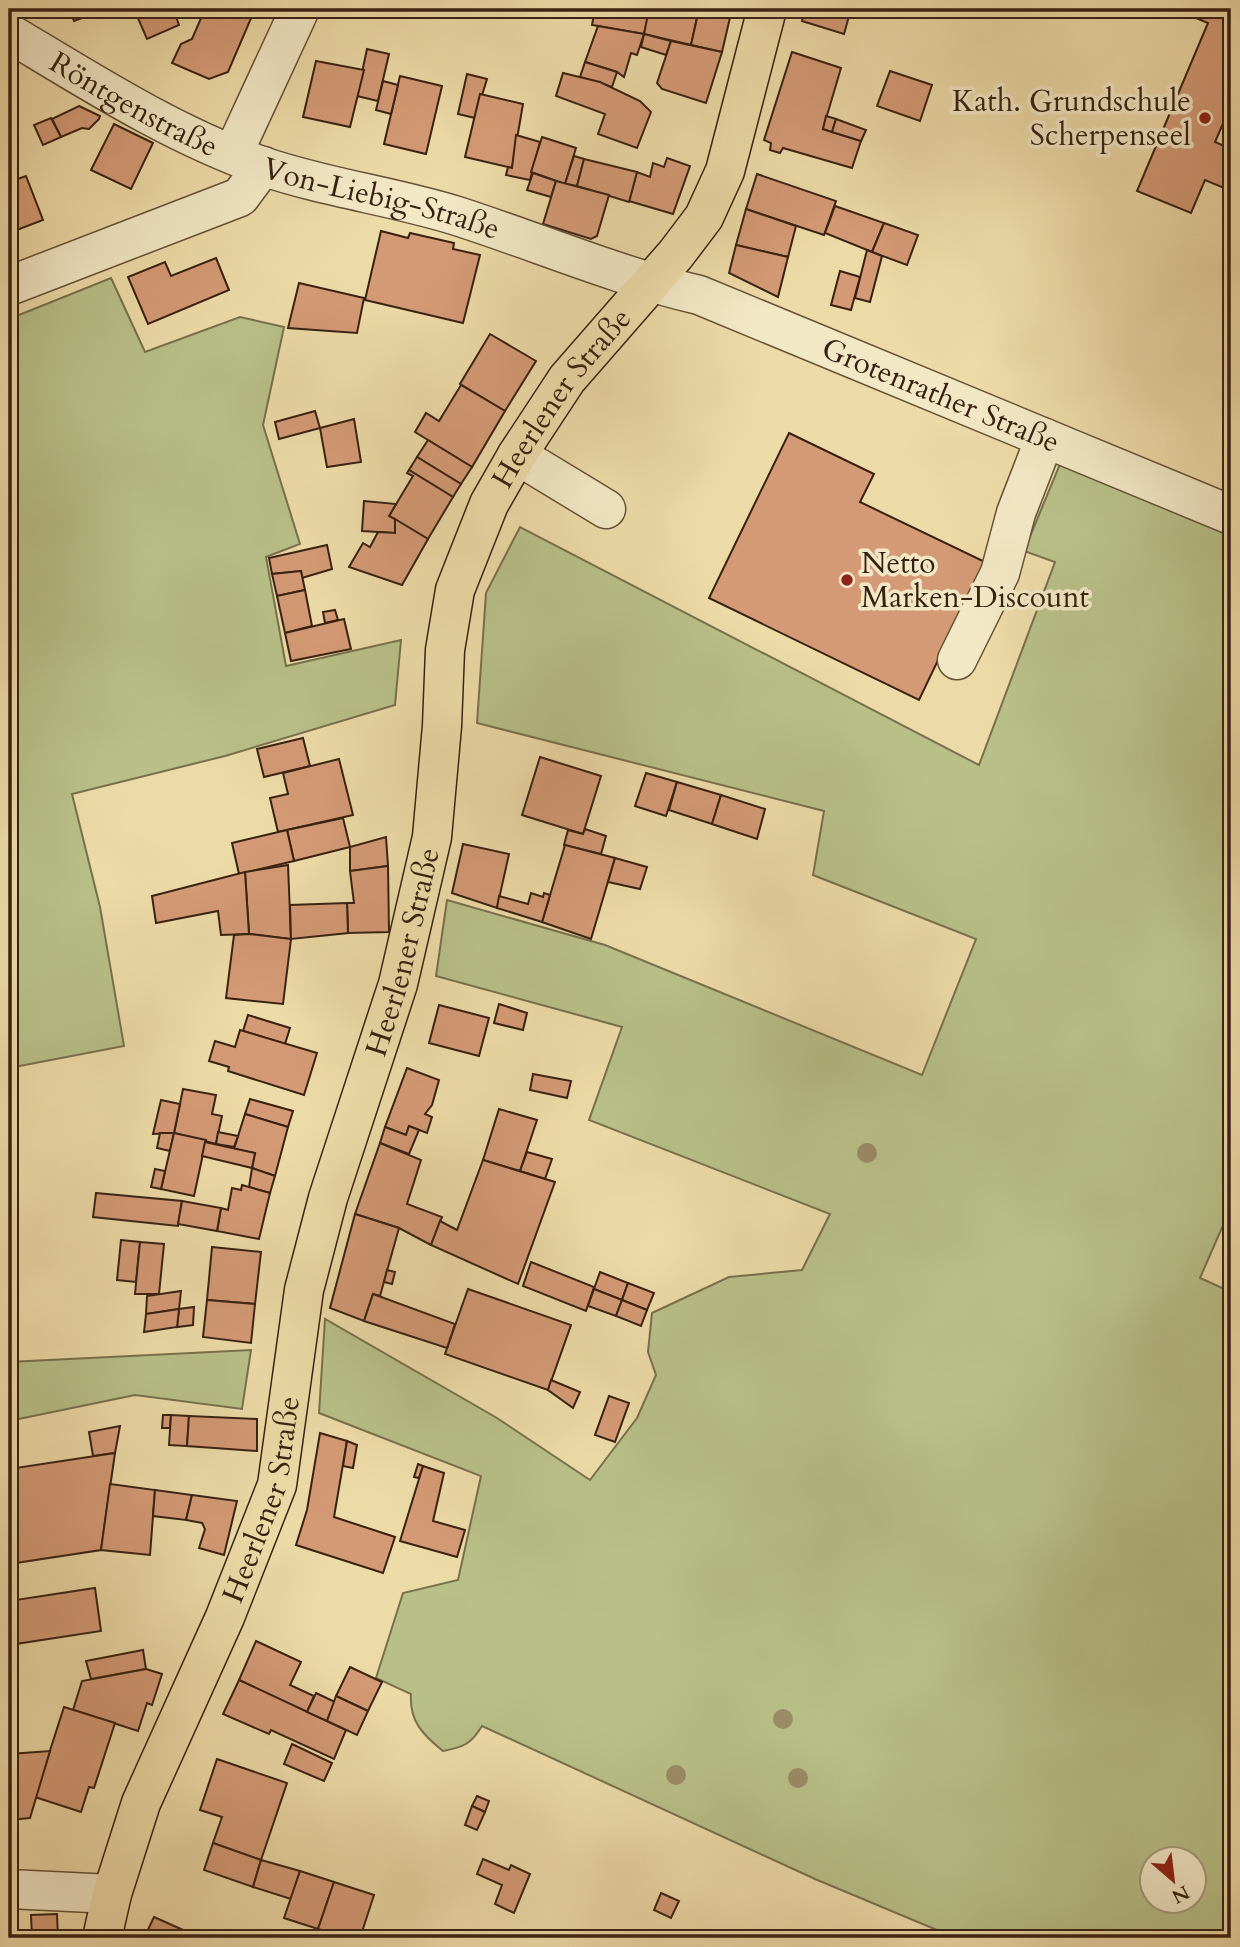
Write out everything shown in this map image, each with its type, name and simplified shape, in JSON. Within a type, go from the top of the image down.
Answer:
[{"type":"main road","name":"Heerlener Straße","points":[[102,1938],[112,1895],[141,1803],[225,1617],[277,1485],[304,1290],[328,1198],[398,984],[432,837],[442,726],[445,650],[455,590],[489,504],[517,455],[567,379],[704,217],[725,171],[767,9]]},
{"type":"street","points":[[248,160],[300,9]]},
{"type":"street","name":"Röntgenstraße","points":[[9,33],[81,76],[248,160]]},
{"type":"street","name":"Von-Liebig-Straße","points":[[9,286],[240,197],[248,160],[362,194],[430,207],[569,253],[650,284]]},
{"type":"street","name":"Grotenrather Straße","points":[[650,284],[699,295],[1231,515]]},
{"type":"street","points":[[957,660],[1000,573],[1004,508],[1045,438]]},
{"type":"street","points":[[517,455],[606,509]]},
{"type":"street","points":[[9,1889],[112,1895]]},
{"type":"green space","points":[[111,278],[145,352],[240,317],[284,327],[263,425],[300,544],[266,557],[286,666],[401,640],[395,705],[225,756],[72,794],[100,907],[124,1046],[9,1068],[9,319]]},
{"type":"green space","points":[[1060,464],[1231,533],[1231,1207],[1200,1278],[1231,1292],[1231,1938],[956,1938],[815,1879],[482,1726],[466,1744],[443,1751],[429,1739],[415,1720],[411,1694],[376,1678],[403,1593],[458,1580],[481,1476],[319,1413],[325,1319],[497,1418],[590,1480],[637,1418],[656,1375],[648,1352],[652,1313],[729,1277],[802,1270],[830,1214],[589,1120],[622,1027],[436,976],[447,900],[605,945],[922,1075],[976,939],[813,875],[824,811],[477,723],[486,593],[520,527],[979,765],[1055,562],[1024,551]]},
{"type":"green space","points":[[251,1350],[242,1409],[135,1395],[9,1421],[9,1362]]},
{"type":"building","points":[[69,9],[107,9],[74,21]]},
{"type":"building","points":[[134,9],[173,9],[179,25],[147,39]]},
{"type":"building","points":[[205,9],[255,9],[228,72],[209,79],[172,63],[181,44],[192,39]]},
{"type":"building","points":[[595,9],[650,9],[644,34],[592,25]]},
{"type":"building","points":[[649,9],[697,18],[691,45],[644,34]]},
{"type":"building","points":[[699,9],[732,9],[722,52],[691,45]]},
{"type":"building","points":[[805,9],[851,9],[844,34],[802,21]]},
{"type":"building","points":[[1175,9],[1231,9],[1231,105],[1215,142],[1231,149],[1231,169],[1224,188],[1205,180],[1191,213],[1137,191],[1208,23]]},
{"type":"building","points":[[598,26],[644,34],[637,55],[631,53],[624,77],[617,72],[585,62]]},
{"type":"building","points":[[644,34],[671,41],[666,55],[641,47]]},
{"type":"building","points":[[671,41],[722,52],[706,103],[662,89],[657,83]]},
{"type":"building","points":[[367,49],[389,54],[378,101],[357,96]]},
{"type":"building","points":[[792,52],[841,68],[823,129],[861,141],[852,168],[783,148],[780,153],[770,150],[771,143],[764,140]]},
{"type":"building","points":[[316,61],[364,70],[350,127],[303,117]]},
{"type":"building","points":[[585,62],[617,72],[612,87],[580,77]]},
{"type":"building","points":[[890,71],[932,85],[920,121],[877,106]]},
{"type":"building","points":[[563,73],[600,82],[640,101],[651,112],[637,148],[598,134],[605,114],[556,96]]},
{"type":"building","points":[[467,74],[487,79],[475,118],[458,114]]},
{"type":"building","points":[[400,76],[442,86],[426,154],[384,144]]},
{"type":"building","points":[[383,81],[398,85],[391,114],[376,110]]},
{"type":"building","points":[[480,94],[523,104],[512,168],[465,157]]},
{"type":"building","points":[[79,106],[100,116],[99,119],[89,129],[82,128],[61,137],[52,119]]},
{"type":"building","points":[[826,116],[836,119],[832,132],[823,129]]},
{"type":"building","points":[[51,118],[61,137],[43,145],[34,125]]},
{"type":"building","points":[[836,119],[866,130],[861,141],[832,132]]},
{"type":"building","points":[[114,124],[153,143],[131,189],[91,170]]},
{"type":"building","points":[[516,135],[540,142],[530,180],[506,175],[508,167],[512,168]]},
{"type":"building","points":[[542,137],[576,148],[565,184],[531,172]]},
{"type":"building","points":[[574,156],[584,159],[577,186],[565,184]]},
{"type":"building","points":[[667,158],[690,166],[673,214],[629,201],[637,172],[650,177],[653,163],[664,167]]},
{"type":"building","points":[[584,159],[637,172],[629,202],[577,186]]},
{"type":"building","points":[[533,173],[556,181],[551,197],[527,190]]},
{"type":"building","points":[[757,174],[836,201],[824,235],[746,209]]},
{"type":"building","points":[[26,176],[43,220],[9,233],[9,182]]},
{"type":"building","points":[[556,181],[609,195],[597,236],[591,239],[543,224]]},
{"type":"building","points":[[835,206],[884,223],[872,252],[825,233]]},
{"type":"building","points":[[746,209],[796,226],[788,257],[736,245]]},
{"type":"building","points":[[884,223],[918,235],[907,265],[872,252]]},
{"type":"building","points":[[381,231],[408,238],[410,233],[454,243],[453,249],[480,255],[463,323],[365,300]]},
{"type":"building","points":[[736,245],[788,257],[778,297],[729,273]]},
{"type":"building","points":[[867,250],[882,256],[870,302],[855,298]]},
{"type":"building","points":[[216,258],[229,290],[148,324],[128,277],[165,262],[171,276]]},
{"type":"building","points":[[840,271],[860,277],[851,310],[831,305]]},
{"type":"building","points":[[299,283],[364,298],[357,333],[288,328]]},
{"type":"building","points":[[490,334],[536,361],[505,411],[460,384]]},
{"type":"building","points":[[461,385],[505,411],[472,467],[415,432],[426,413],[439,421]]},
{"type":"building","points":[[315,411],[320,428],[279,439],[275,422]]},
{"type":"building","points":[[354,419],[361,462],[327,467],[320,428]]},
{"type":"building","name":"Netto Marken-Discount","points":[[789,433],[874,474],[860,502],[985,562],[919,700],[709,598]]},
{"type":"building","points":[[428,440],[472,467],[461,484],[417,457]]},
{"type":"building","points":[[417,457],[461,484],[453,497],[409,470]]},
{"type":"building","points":[[409,470],[453,497],[428,539],[389,516],[413,476],[407,473]]},
{"type":"building","points":[[364,501],[396,504],[389,516],[395,519],[395,533],[362,531]]},
{"type":"building","points":[[395,519],[428,539],[402,585],[349,567],[363,543],[370,547],[378,532],[395,533]]},
{"type":"building","points":[[327,545],[332,569],[302,578],[301,571],[272,574],[269,558]]},
{"type":"building","points":[[301,571],[305,590],[277,596],[272,574]]},
{"type":"building","points":[[305,590],[312,626],[285,633],[277,596]]},
{"type":"building","points":[[335,610],[338,620],[325,623],[323,612]]},
{"type":"building","points":[[344,619],[351,649],[291,661],[285,633]]},
{"type":"building","points":[[303,738],[310,766],[264,777],[257,749]]},
{"type":"building","points":[[540,757],[601,776],[583,834],[522,815]]},
{"type":"building","points":[[339,759],[353,815],[278,832],[270,798],[288,794],[283,773]]},
{"type":"building","points":[[646,773],[677,782],[666,816],[635,806]]},
{"type":"building","points":[[677,782],[721,795],[712,824],[669,810]]},
{"type":"building","points":[[721,795],[765,809],[757,839],[712,824]]},
{"type":"building","points":[[343,818],[350,847],[294,861],[287,830]]},
{"type":"building","points":[[585,829],[606,836],[601,854],[564,845],[568,830],[583,834]]},
{"type":"building","points":[[287,830],[294,861],[239,874],[232,843]]},
{"type":"building","points":[[386,837],[388,866],[350,871],[350,847]]},
{"type":"building","points":[[463,844],[509,854],[497,908],[452,893]]},
{"type":"building","points":[[565,845],[615,858],[591,939],[542,922]]},
{"type":"building","points":[[615,858],[647,867],[640,889],[608,882]]},
{"type":"building","points":[[288,865],[291,939],[249,934],[245,872]]},
{"type":"building","points":[[388,866],[389,932],[348,933],[347,903],[354,903],[350,871]]},
{"type":"building","points":[[245,872],[249,934],[221,935],[218,911],[156,923],[152,896]]},
{"type":"building","points":[[531,893],[543,897],[544,893],[550,895],[542,922],[497,908],[499,896],[528,904]]},
{"type":"building","points":[[347,903],[348,933],[291,939],[290,905]]},
{"type":"building","points":[[234,935],[291,939],[283,1004],[226,998]]},
{"type":"building","points":[[499,1004],[527,1013],[523,1030],[494,1023]]},
{"type":"building","points":[[439,1005],[489,1018],[479,1056],[429,1043]]},
{"type":"building","points":[[248,1015],[290,1028],[285,1044],[243,1031]]},
{"type":"building","points":[[240,1030],[317,1053],[304,1095],[228,1071],[229,1067],[209,1061],[215,1041],[235,1047]]},
{"type":"building","points":[[407,1068],[439,1080],[432,1105],[425,1114],[432,1117],[427,1133],[409,1126],[406,1135],[385,1127]]},
{"type":"building","points":[[533,1074],[571,1081],[567,1098],[530,1090]]},
{"type":"building","points":[[183,1089],[216,1095],[212,1114],[222,1116],[216,1144],[174,1133]]},
{"type":"building","points":[[250,1099],[293,1111],[288,1127],[245,1114]]},
{"type":"building","points":[[161,1100],[180,1104],[174,1133],[153,1134]]},
{"type":"building","points":[[499,1109],[537,1120],[520,1171],[483,1160]]},
{"type":"building","points":[[245,1114],[288,1127],[275,1176],[252,1168],[255,1153],[234,1149]]},
{"type":"building","points":[[409,1126],[419,1130],[409,1154],[380,1143],[385,1127],[406,1135]]},
{"type":"building","points":[[218,1132],[238,1136],[234,1147],[216,1144]]},
{"type":"building","points":[[160,1133],[174,1133],[170,1151],[157,1148]]},
{"type":"building","points":[[174,1133],[206,1140],[194,1196],[161,1189]]},
{"type":"building","points":[[205,1142],[255,1153],[252,1168],[202,1156]]},
{"type":"building","points":[[380,1143],[421,1160],[407,1204],[442,1217],[431,1245],[399,1228],[355,1214]]},
{"type":"building","points":[[527,1152],[552,1159],[545,1179],[520,1171]]},
{"type":"building","points":[[483,1160],[555,1182],[518,1284],[431,1245],[440,1221],[457,1230]]},
{"type":"building","points":[[252,1168],[275,1176],[270,1193],[249,1187]]},
{"type":"building","points":[[155,1169],[165,1171],[161,1189],[151,1187]]},
{"type":"building","points":[[242,1185],[270,1193],[259,1239],[217,1231],[221,1208],[228,1210],[232,1188],[241,1190]]},
{"type":"building","points":[[96,1193],[182,1201],[178,1226],[93,1217]]},
{"type":"building","points":[[182,1201],[221,1208],[217,1231],[178,1224]]},
{"type":"building","points":[[355,1214],[399,1228],[380,1296],[373,1294],[364,1321],[330,1308]]},
{"type":"building","points":[[121,1240],[140,1242],[136,1282],[117,1280]]},
{"type":"building","points":[[140,1242],[164,1244],[159,1294],[135,1294]]},
{"type":"building","points":[[212,1247],[261,1252],[255,1304],[207,1300]]},
{"type":"building","points":[[531,1262],[594,1287],[586,1311],[523,1286]]},
{"type":"building","points":[[387,1270],[395,1272],[392,1284],[384,1282]]},
{"type":"building","points":[[600,1272],[628,1283],[622,1300],[594,1289]]},
{"type":"building","points":[[628,1283],[654,1293],[647,1310],[622,1300]]},
{"type":"building","points":[[468,1289],[571,1325],[548,1390],[445,1354]]},
{"type":"building","points":[[594,1289],[622,1300],[616,1316],[588,1306]]},
{"type":"building","points":[[181,1291],[179,1309],[146,1314],[147,1296]]},
{"type":"building","points":[[373,1294],[455,1324],[447,1348],[364,1321]]},
{"type":"building","points":[[207,1300],[255,1304],[251,1343],[203,1337]]},
{"type":"building","points":[[622,1300],[647,1310],[641,1326],[616,1316]]},
{"type":"building","points":[[194,1307],[193,1325],[177,1327],[179,1309]]},
{"type":"building","points":[[179,1309],[177,1327],[144,1332],[146,1314]]},
{"type":"building","points":[[551,1380],[580,1392],[573,1408],[548,1390]]},
{"type":"building","points":[[609,1396],[629,1403],[615,1442],[595,1435]]},
{"type":"building","points":[[163,1415],[171,1415],[170,1428],[162,1428]]},
{"type":"building","points":[[171,1415],[189,1416],[187,1446],[169,1445]]},
{"type":"building","points":[[189,1416],[257,1419],[257,1451],[187,1446]]},
{"type":"building","points":[[120,1426],[115,1453],[93,1456],[89,1432]]},
{"type":"building","points":[[320,1433],[347,1441],[334,1517],[395,1537],[383,1573],[296,1545],[307,1510]]},
{"type":"building","points":[[347,1441],[357,1445],[353,1468],[343,1466]]},
{"type":"building","points":[[115,1453],[101,1550],[9,1564],[9,1469]]},
{"type":"building","points":[[418,1464],[423,1466],[419,1478],[414,1477]]},
{"type":"building","points":[[423,1466],[444,1473],[433,1521],[465,1530],[457,1557],[400,1541]]},
{"type":"building","points":[[110,1484],[155,1490],[150,1555],[101,1550]]},
{"type":"building","points":[[155,1490],[192,1495],[186,1520],[153,1516]]},
{"type":"building","points":[[192,1495],[237,1501],[224,1555],[199,1548],[205,1529],[202,1523],[186,1520]]},
{"type":"building","points":[[95,1588],[101,1631],[9,1645],[9,1601]]},
{"type":"building","points":[[256,1641],[301,1662],[290,1685],[314,1696],[307,1712],[239,1680]]},
{"type":"building","points":[[143,1650],[146,1669],[91,1679],[86,1661]]},
{"type":"building","points":[[350,1667],[382,1682],[368,1711],[336,1696]]},
{"type":"building","points":[[146,1669],[162,1674],[152,1705],[147,1703],[138,1731],[73,1710],[82,1681]]},
{"type":"building","points":[[239,1680],[346,1730],[334,1759],[271,1730],[269,1734],[223,1714]]},
{"type":"building","points":[[316,1693],[335,1702],[327,1721],[307,1712]]},
{"type":"building","points":[[336,1696],[368,1711],[357,1735],[327,1721]]},
{"type":"building","points":[[64,1707],[115,1723],[94,1788],[89,1787],[81,1812],[35,1797]]},
{"type":"building","points":[[292,1744],[332,1763],[324,1781],[284,1764]]},
{"type":"building","points":[[50,1751],[30,1818],[9,1820],[9,1754]]},
{"type":"building","points":[[217,1759],[287,1783],[261,1860],[213,1843],[222,1817],[200,1810]]},
{"type":"building","points":[[477,1796],[489,1801],[485,1812],[472,1806]]},
{"type":"building","points":[[472,1806],[485,1812],[477,1830],[465,1825]]},
{"type":"building","points":[[213,1843],[261,1860],[253,1887],[204,1870]]},
{"type":"building","points":[[483,1859],[509,1870],[511,1865],[530,1874],[514,1913],[495,1904],[502,1885],[477,1874]]},
{"type":"building","points":[[261,1860],[300,1871],[291,1899],[253,1887]]},
{"type":"building","points":[[300,1871],[334,1882],[318,1929],[284,1918]]},
{"type":"building","points":[[334,1882],[374,1895],[360,1938],[345,1938],[318,1929]]},
{"type":"building","points":[[661,1893],[679,1901],[671,1918],[654,1910]]},
{"type":"building","points":[[9,1910],[17,1910],[16,1925],[9,1925]]},
{"type":"building","points":[[57,1914],[58,1938],[32,1938],[31,1915]]},
{"type":"building","points":[[154,1917],[201,1938],[144,1938]]},
{"type":"place","name":"Kath. Grundschule Scherpenseel","points":[[1205,118]]},
{"type":"place","name":"Netto Marken-Discount","points":[[847,580]]}]
